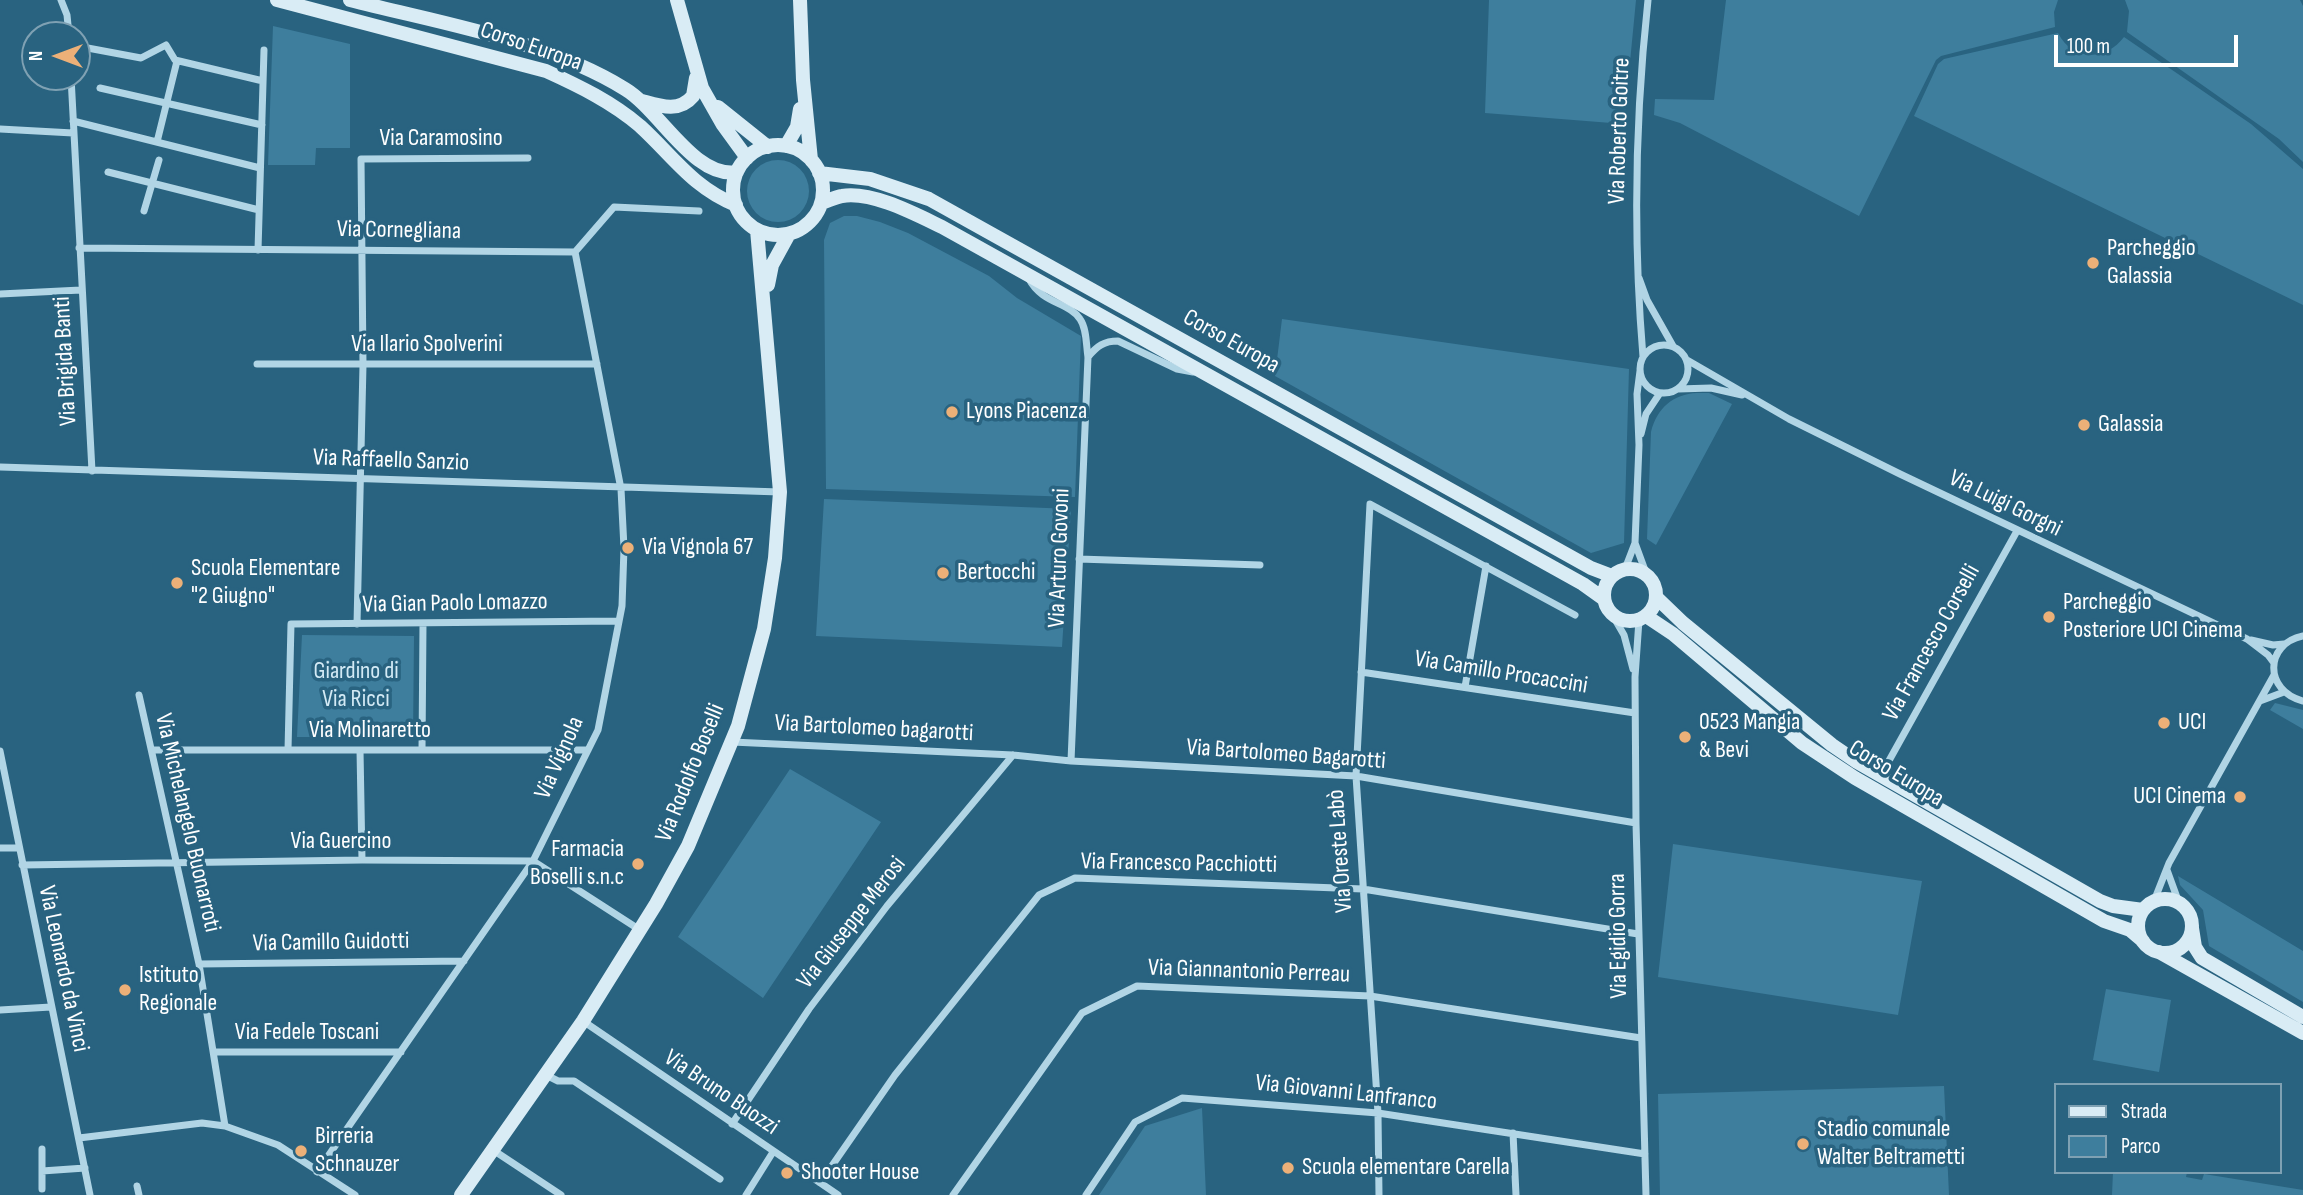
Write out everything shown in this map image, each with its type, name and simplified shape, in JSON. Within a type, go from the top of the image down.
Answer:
[{"type":"main road","name":"Corso Europa","points":[[277,0],[546,71],[585,89],[622,111],[669,153],[700,186],[736,205]]},
{"type":"main road","name":"Corso Europa","points":[[350,0],[546,52],[570,61],[625,89],[641,101],[701,163],[717,172],[737,172]]},
{"type":"main road","points":[[677,0],[696,73],[723,125],[747,158]]},
{"type":"main road","points":[[800,0],[803,80],[815,167],[822,183],[821,203]]},
{"type":"main road","name":"Corso Europa","points":[[641,101],[664,107],[686,103],[695,92],[696,73]]},
{"type":"main road","points":[[786,146],[800,118],[803,80]]},
{"type":"main road","points":[[707,96],[768,147]]},
{"type":"main road","points":[[789,234],[778,235],[757,230],[748,224],[736,205],[733,194],[737,172],[747,158],[768,147],[786,146],[804,154],[815,167]]},
{"type":"main road","name":"Corso Europa","points":[[815,167],[870,179],[929,199],[1591,568],[1618,573],[1636,569],[1646,573],[1655,584],[1657,598],[1683,623],[1832,745],[2100,901],[2113,906],[2148,906]]},
{"type":"main road","name":"Corso Europa","points":[[821,203],[852,195],[892,205],[942,227],[1571,577],[1604,599],[1613,615],[1626,621],[1643,618],[1673,634],[1802,743],[1855,778],[2104,920],[2130,930],[2143,941]]},
{"type":"main road","name":"Via Rodolfo Boselli","points":[[765,308],[772,265],[789,234],[803,228],[814,217],[821,203]]},
{"type":"main road","name":"Via Rodolfo Boselli","points":[[461,1195],[583,1021],[640,930],[688,846],[732,742],[764,629],[775,558],[780,492],[757,230]]},
{"type":"main road","points":[[1604,599],[1607,583],[1618,573]]},
{"type":"main road","points":[[1643,618],[1651,611],[1657,598]]},
{"type":"main road","points":[[2303,1017],[2202,958],[2195,947],[2189,914],[2179,903],[2171,899],[2148,906],[2138,926],[2143,941],[2157,952],[2303,1033]]},
{"type":"main road","points":[[2157,952],[2165,953],[2180,948],[2186,943],[2192,928]]},
{"type":"street","points":[[61,0],[68,21]]},
{"type":"street","name":"Via Roberto Goitre","points":[[1643,357],[1636,264],[1637,133],[1648,0]]},
{"type":"street","points":[[91,49],[141,58],[166,45],[177,61],[263,81]]},
{"type":"street","points":[[258,250],[264,50]]},
{"type":"street","points":[[157,142],[177,61]]},
{"type":"street","points":[[100,88],[261,125]]},
{"type":"street","name":"Via Brigida Banti","points":[[72,91],[92,471]]},
{"type":"street","points":[[73,121],[260,168]]},
{"type":"street","points":[[0,129],[74,133]]},
{"type":"street","name":"Via Caramosino","points":[[362,250],[361,159],[528,158]]},
{"type":"street","points":[[144,211],[159,160]]},
{"type":"street","points":[[108,172],[259,210]]},
{"type":"street","points":[[575,252],[614,207],[699,211]]},
{"type":"street","name":"Via Cornegliana","points":[[79,248],[575,252]]},
{"type":"street","points":[[357,624],[363,365],[362,250]]},
{"type":"street","name":"Via Vignola","points":[[317,1172],[533,861],[598,730],[622,606],[624,548],[621,489],[575,252]]},
{"type":"street","name":"Via Roberto Goitre","points":[[1636,264],[1647,300],[1673,346]]},
{"type":"street","name":"Via Arturo Govoni","points":[[1027,275],[1035,291],[1079,318],[1085,333],[1087,357],[1071,761]]},
{"type":"street","points":[[0,295],[81,290]]},
{"type":"street","points":[[1087,357],[1102,343],[1118,341],[1177,369],[1202,373]]},
{"type":"street","points":[[1640,371],[1646,385],[1660,393],[1673,392],[1688,376],[1687,360],[1684,354],[1673,346],[1666,344],[1653,347],[1643,357],[1640,371],[1637,394],[1639,445],[1635,543],[1640,564],[1646,573]]},
{"type":"street","name":"Via Luigi Gorgni","points":[[1687,360],[1789,419],[2017,531],[2247,639],[2274,663]]},
{"type":"street","name":"Via Ilario Spolverini","points":[[257,365],[597,364]]},
{"type":"street","name":"Via Luigi Gorgni","points":[[1678,388],[1711,388],[1750,397]]},
{"type":"street","points":[[1639,445],[1646,414],[1660,393]]},
{"type":"street","name":"Via Raffaello Sanzio","points":[[0,467],[780,492]]},
{"type":"street","name":"Via Oreste Labò","points":[[1379,1195],[1378,1112],[1356,776],[1370,504],[1486,566]]},
{"type":"street","name":"Via Francesco Corselli","points":[[1881,775],[2017,531]]},
{"type":"street","points":[[1618,573],[1635,543]]},
{"type":"street","points":[[1079,559],[1260,565]]},
{"type":"street","points":[[1465,687],[1486,566],[1575,615]]},
{"type":"street","name":"Via Egidio Gorra","points":[[1613,615],[1628,646],[1634,677],[1646,1195]]},
{"type":"street","name":"Via Egidio Gorra","points":[[1634,677],[1643,618]]},
{"type":"street","name":"Via Gian Paolo Lomazzo","points":[[288,750],[291,624],[619,621]]},
{"type":"street","points":[[422,750],[423,624]]},
{"type":"street","points":[[2148,906],[2274,675],[2277,653],[2284,644],[2303,636]]},
{"type":"street","name":"Via Luigi Gorgni","points":[[2247,639],[2273,645],[2284,644]]},
{"type":"street","name":"Via Camillo Procaccini","points":[[1361,672],[1635,713]]},
{"type":"street","points":[[2274,675],[2284,692],[2303,701]]},
{"type":"street","points":[[2260,701],[2284,692]]},
{"type":"street","name":"Via Michelangelo Buonarroti","points":[[139,695],[199,964],[225,1126]]},
{"type":"street","name":"Via Bartolomeo bagarotti","points":[[732,742],[1013,755]]},
{"type":"street","name":"Via Molinaretto","points":[[152,750],[588,750]]},
{"type":"street","points":[[360,750],[362,860]]},
{"type":"street","name":"Via Leonardo da Vinci","points":[[0,753],[90,1195]]},
{"type":"street","name":"Via Bartolomeo Bagarotti","points":[[1013,755],[1071,761],[1356,776],[1636,823]]},
{"type":"street","name":"Via Giuseppe Merosi","points":[[732,1124],[809,1009],[887,906],[1013,755]]},
{"type":"street","points":[[0,848],[19,848]]},
{"type":"street","name":"Via Guercino","points":[[22,865],[362,860],[533,861]]},
{"type":"street","points":[[533,861],[640,930]]},
{"type":"street","points":[[2166,870],[2179,903]]},
{"type":"street","name":"Via Francesco Pacchiotti","points":[[820,1183],[895,1075],[1039,895],[1075,878],[1363,889],[1638,934]]},
{"type":"street","name":"Via Camillo Guidotti","points":[[199,964],[464,961]]},
{"type":"street","name":"Via Giannantonio Perreau","points":[[953,1195],[1082,1013],[1137,986],[1370,996],[1641,1038]]},
{"type":"street","points":[[0,1010],[51,1007]]},
{"type":"street","name":"Via Bruno Buozzi","points":[[583,1021],[838,1195]]},
{"type":"street","name":"Via Fedele Toscani","points":[[214,1052],[401,1052]]},
{"type":"street","points":[[546,1075],[558,1082],[574,1082],[720,1179]]},
{"type":"street","name":"Via Giovanni Lanfranco","points":[[1086,1195],[1135,1122],[1182,1098],[1378,1112],[1645,1154]]},
{"type":"street","points":[[79,1138],[202,1123],[225,1126],[278,1145],[355,1195]]},
{"type":"street","points":[[1513,1133],[1516,1195]]},
{"type":"street","points":[[42,1149],[42,1189]]},
{"type":"street","points":[[493,1150],[561,1195]]},
{"type":"street","points":[[746,1195],[773,1152]]},
{"type":"street","points":[[42,1171],[85,1168]]},
{"type":"street","points":[[137,1186],[139,1195]]},
{"type":"green space","points":[[1489,0],[1636,0],[1624,124],[1485,113]]},
{"type":"green space","points":[[1726,0],[2058,0],[2054,12],[2055,27],[1941,56],[1936,60],[1859,216],[1680,123],[1654,115],[1655,99],[1714,100]]},
{"type":"green space","points":[[2125,0],[2300,0],[2303,6],[2303,162],[2279,139],[2127,32],[2129,11]]},
{"type":"green space","points":[[273,26],[350,44],[350,148],[316,148],[315,165],[268,165]]},
{"type":"green space","points":[[2058,33],[2072,49],[2090,55],[2108,51],[2124,37],[2251,124],[2303,169],[2303,305],[1914,116],[1938,64],[1944,59]]},
{"type":"green space","points":[[778,160],[800,169],[809,191],[800,213],[778,222],[756,213],[747,191],[756,169]]},
{"type":"green space","name":"Lyons Piacenza","points":[[844,216],[857,216],[880,222],[908,233],[989,276],[1017,298],[1081,336],[1075,497],[826,489],[824,240],[830,223]]},
{"type":"green space","points":[[1282,319],[1629,369],[1624,543],[1591,553],[1275,376]]},
{"type":"green space","points":[[1709,393],[1732,404],[1656,545],[1647,539],[1651,432],[1657,416],[1667,404],[1681,396]]},
{"type":"green space","name":"Bertocchi","points":[[824,499],[1071,509],[1062,647],[816,636]]},
{"type":"green space","name":"Giardino di Via Ricci","points":[[302,635],[414,636],[413,737],[297,737]]},
{"type":"green space","points":[[2275,703],[2303,710],[2303,729],[2270,710]]},
{"type":"green space","points":[[790,769],[881,822],[763,998],[678,937]]},
{"type":"green space","points":[[1673,844],[1922,881],[1898,1015],[1658,977]]},
{"type":"green space","points":[[2178,876],[2303,951],[2303,1002],[2209,946],[2203,910],[2180,885]]},
{"type":"green space","points":[[2106,989],[2171,1000],[2159,1072],[2093,1060]]},
{"type":"green space","name":"Stadio comunale Walter Beltrametti","points":[[1944,1086],[1949,1195],[1660,1195],[1658,1094]]},
{"type":"green space","points":[[1202,1108],[1206,1195],[1099,1195],[1145,1126]]},
{"type":"green space","points":[[2113,1174],[2187,1174],[2186,1177],[2202,1180],[2204,1174],[2303,1190],[2303,1195],[2112,1195]]},
{"type":"place","name":"Parcheggio Galassia","points":[[2093,263]]},
{"type":"place","name":"Lyons Piacenza","points":[[952,412]]},
{"type":"place","name":"Galassia","points":[[2084,425]]},
{"type":"place","name":"Via Vignola 67","points":[[628,548]]},
{"type":"place","name":"Bertocchi","points":[[943,573]]},
{"type":"place","name":"Scuola Elementare \"2 Giugno\"","points":[[177,583]]},
{"type":"place","name":"Parcheggio Posteriore UCI Cinema","points":[[2049,617]]},
{"type":"place","name":"UCI","points":[[2164,723]]},
{"type":"place","name":"0523 Mangia & Bevi","points":[[1685,737]]},
{"type":"place","name":"UCI Cinema","points":[[2240,797]]},
{"type":"place","name":"Farmacia Boselli s.n.c","points":[[638,864]]},
{"type":"place","name":"Istituto Regionale","points":[[125,990]]},
{"type":"place","name":"Stadio comunale Walter Beltrametti","points":[[1803,1144]]},
{"type":"place","name":"Birreria Schnauzer","points":[[301,1151]]},
{"type":"place","name":"Scuola elementare Carella","points":[[1288,1168]]},
{"type":"place","name":"Shooter House","points":[[787,1173]]}]
